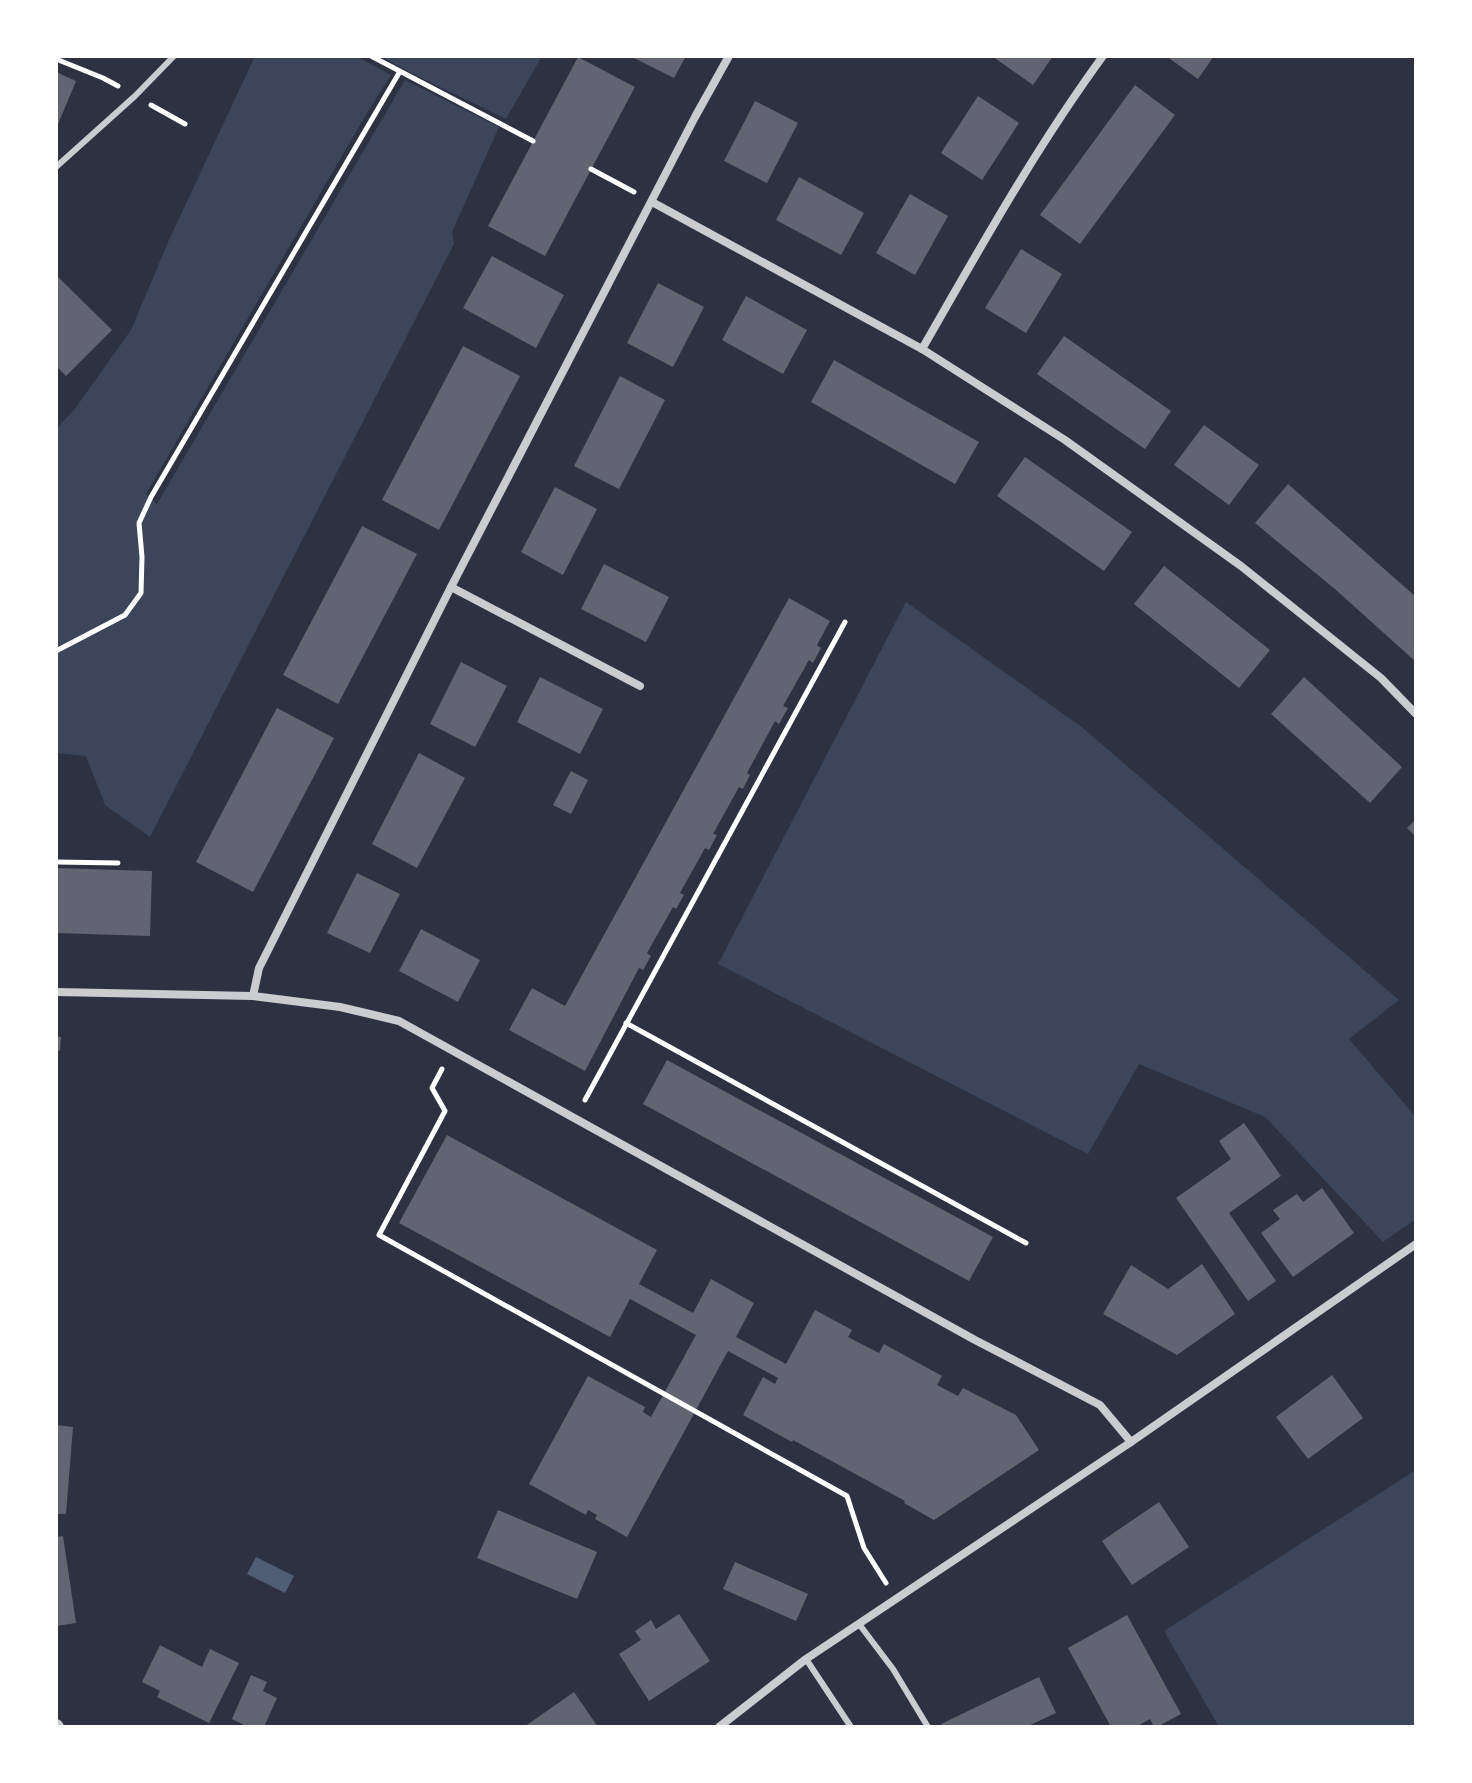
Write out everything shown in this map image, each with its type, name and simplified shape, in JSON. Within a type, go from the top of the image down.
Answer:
[{"type":"street","points":[[253,996],[259,968],[451,587],[729,56]]},
{"type":"street","points":[[922,349],[989,233],[1077,91],[1103,56]]},
{"type":"street","points":[[652,202],[922,349],[1065,440],[1241,566],[1381,678],[1416,714]]},
{"type":"street","points":[[451,587],[640,686]]},
{"type":"street","points":[[56,992],[253,996],[340,1007],[399,1021],[975,1340],[1100,1405],[1131,1442]]},
{"type":"street","points":[[719,1727],[806,1659],[1131,1442],[1416,1244]]},
{"type":"lane","points":[[56,167],[135,96],[174,56]]},
{"type":"lane","points":[[859,1624],[893,1669],[928,1727]]},
{"type":"lane","points":[[806,1659],[851,1727]]},
{"type":"path","points":[[371,56],[533,141]]},
{"type":"path","points":[[56,59],[103,78]]},
{"type":"path","points":[[56,651],[125,615],[141,593],[139,523],[151,497],[399,73]]},
{"type":"path","points":[[144,101],[185,124]]},
{"type":"path","points":[[591,169],[652,202]]},
{"type":"path","points":[[575,1118],[845,622]]},
{"type":"path","points":[[56,862],[118,863]]},
{"type":"path","points":[[626,1023],[1026,1243]]},
{"type":"path","points":[[451,1050],[432,1088],[445,1111],[379,1235],[847,1496],[864,1548],[883,1578]]},
{"type":"shaded area","points":[[255,56],[356,56],[391,75],[146,494],[157,504],[405,80],[499,127],[452,232],[454,244],[150,837],[105,805],[86,756],[56,753],[56,429],[74,410],[131,330],[168,242]]},
{"type":"shaded area","points":[[381,56],[542,56],[506,119]]},
{"type":"shaded area","points":[[906,602],[1083,728],[1399,1000],[1349,1039],[1416,1117],[1416,1219],[1383,1242],[1265,1117],[1139,1064],[1088,1154],[718,964]]},
{"type":"shaded area","points":[[1416,1470],[1416,1727],[1219,1727],[1164,1631]]},
{"type":"shaded area","points":[[256,1557],[294,1576],[285,1593],[247,1574]]},
{"type":"building","points":[[630,56],[686,56],[674,78]]},
{"type":"building","points":[[992,56],[1053,56],[1033,85]]},
{"type":"building","points":[[1166,56],[1214,56],[1198,79]]},
{"type":"building","points":[[578,57],[635,87],[545,256],[488,226]]},
{"type":"building","points":[[56,72],[76,81],[56,129]]},
{"type":"building","points":[[1135,85],[1175,115],[1080,244],[1040,215]]},
{"type":"building","points":[[978,96],[1019,123],[982,180],[941,153]]},
{"type":"building","points":[[755,101],[798,123],[767,183],[724,161]]},
{"type":"building","points":[[799,177],[864,213],[841,255],[776,220]]},
{"type":"building","points":[[910,194],[948,216],[915,275],[876,253]]},
{"type":"building","points":[[1021,249],[1062,274],[1026,333],[985,308]]},
{"type":"building","points":[[492,256],[564,295],[536,348],[463,308]]},
{"type":"building","points":[[56,275],[112,330],[66,376],[56,366]]},
{"type":"building","points":[[658,283],[704,307],[673,367],[627,343]]},
{"type":"building","points":[[746,296],[807,330],[783,374],[722,340]]},
{"type":"building","points":[[1064,336],[1171,411],[1145,449],[1037,374]]},
{"type":"building","points":[[463,346],[520,376],[439,530],[382,500]]},
{"type":"building","points":[[834,360],[979,442],[955,484],[811,402]]},
{"type":"building","points":[[620,376],[665,400],[619,489],[574,466]]},
{"type":"building","points":[[1204,425],[1259,465],[1229,505],[1174,465]]},
{"type":"building","points":[[1025,457],[1132,532],[1104,571],[997,496]]},
{"type":"building","points":[[1288,484],[1416,597],[1416,662],[1255,523]]},
{"type":"building","points":[[555,487],[597,509],[563,575],[521,552]]},
{"type":"building","points":[[362,526],[417,554],[338,704],[283,675]]},
{"type":"building","points":[[604,564],[669,597],[646,642],[581,609]]},
{"type":"building","points":[[1164,566],[1270,650],[1239,688],[1134,604]]},
{"type":"building","points":[[789,598],[830,621],[817,645],[821,648],[813,663],[809,660],[783,706],[788,708],[779,724],[775,721],[747,773],[750,775],[743,789],[739,787],[713,834],[717,835],[709,850],[705,848],[680,893],[684,895],[676,909],[673,907],[647,953],[651,956],[643,970],[639,968],[585,1071],[509,1030],[532,988],[565,1006]]},
{"type":"building","points":[[461,662],[507,686],[475,747],[430,724]]},
{"type":"building","points":[[540,677],[603,709],[580,754],[517,722]]},
{"type":"building","points":[[1304,677],[1402,767],[1370,803],[1271,714]]},
{"type":"building","points":[[277,708],[334,738],[253,892],[196,862]]},
{"type":"building","points":[[419,753],[465,778],[417,868],[372,844]]},
{"type":"building","points":[[571,771],[588,780],[571,814],[553,805]]},
{"type":"building","points":[[1416,819],[1416,837],[1407,828]]},
{"type":"building","points":[[56,868],[152,871],[150,936],[56,933]]},
{"type":"building","points":[[357,873],[400,894],[370,953],[327,933]]},
{"type":"building","points":[[421,929],[480,960],[458,1002],[399,971]]},
{"type":"building","points":[[56,1036],[61,1037],[60,1051],[56,1050]]},
{"type":"building","points":[[667,1060],[993,1237],[969,1281],[643,1104]]},
{"type":"building","points":[[1244,1123],[1281,1176],[1229,1213],[1276,1281],[1248,1301],[1176,1198],[1231,1159],[1219,1141]]},
{"type":"building","points":[[447,1135],[657,1250],[639,1284],[693,1313],[711,1279],[754,1303],[736,1337],[786,1364],[815,1310],[852,1330],[848,1337],[879,1353],[884,1344],[942,1376],[937,1385],[958,1396],[963,1388],[1016,1415],[1039,1450],[934,1520],[905,1501],[743,1415],[763,1377],[775,1384],[778,1378],[728,1351],[627,1537],[595,1519],[597,1515],[588,1510],[586,1515],[529,1484],[588,1376],[645,1407],[643,1412],[651,1417],[696,1335],[630,1299],[610,1337],[399,1223]]},
{"type":"building","points":[[1322,1188],[1354,1233],[1293,1277],[1261,1233],[1280,1219],[1273,1210],[1297,1194],[1303,1202]]},
{"type":"building","points":[[1202,1264],[1235,1314],[1177,1355],[1103,1314],[1131,1265],[1168,1289]]},
{"type":"building","points":[[1332,1375],[1363,1418],[1308,1459],[1276,1417]]},
{"type":"building","points":[[56,1425],[73,1427],[66,1514],[56,1514]]},
{"type":"building","points":[[1159,1502],[1189,1547],[1132,1585],[1102,1541]]},
{"type":"building","points":[[498,1510],[597,1552],[577,1599],[477,1558]]},
{"type":"building","points":[[63,1536],[76,1623],[56,1626],[56,1537]]},
{"type":"building","points":[[735,1562],[808,1594],[796,1621],[723,1589]]},
{"type":"building","points":[[679,1614],[710,1661],[649,1701],[619,1654],[641,1640],[635,1631],[651,1620],[656,1629]]},
{"type":"building","points":[[1127,1615],[1181,1714],[1157,1727],[1150,1719],[1136,1727],[1111,1727],[1068,1648]]},
{"type":"building","points":[[160,1645],[202,1667],[210,1649],[239,1663],[209,1723],[157,1697],[160,1691],[142,1682]]},
{"type":"building","points":[[251,1675],[267,1682],[263,1691],[277,1698],[264,1727],[248,1727],[232,1719]]},
{"type":"building","points":[[1039,1677],[1056,1713],[1026,1727],[943,1727],[941,1724]]},
{"type":"building","points":[[574,1692],[598,1727],[524,1727]]}]
